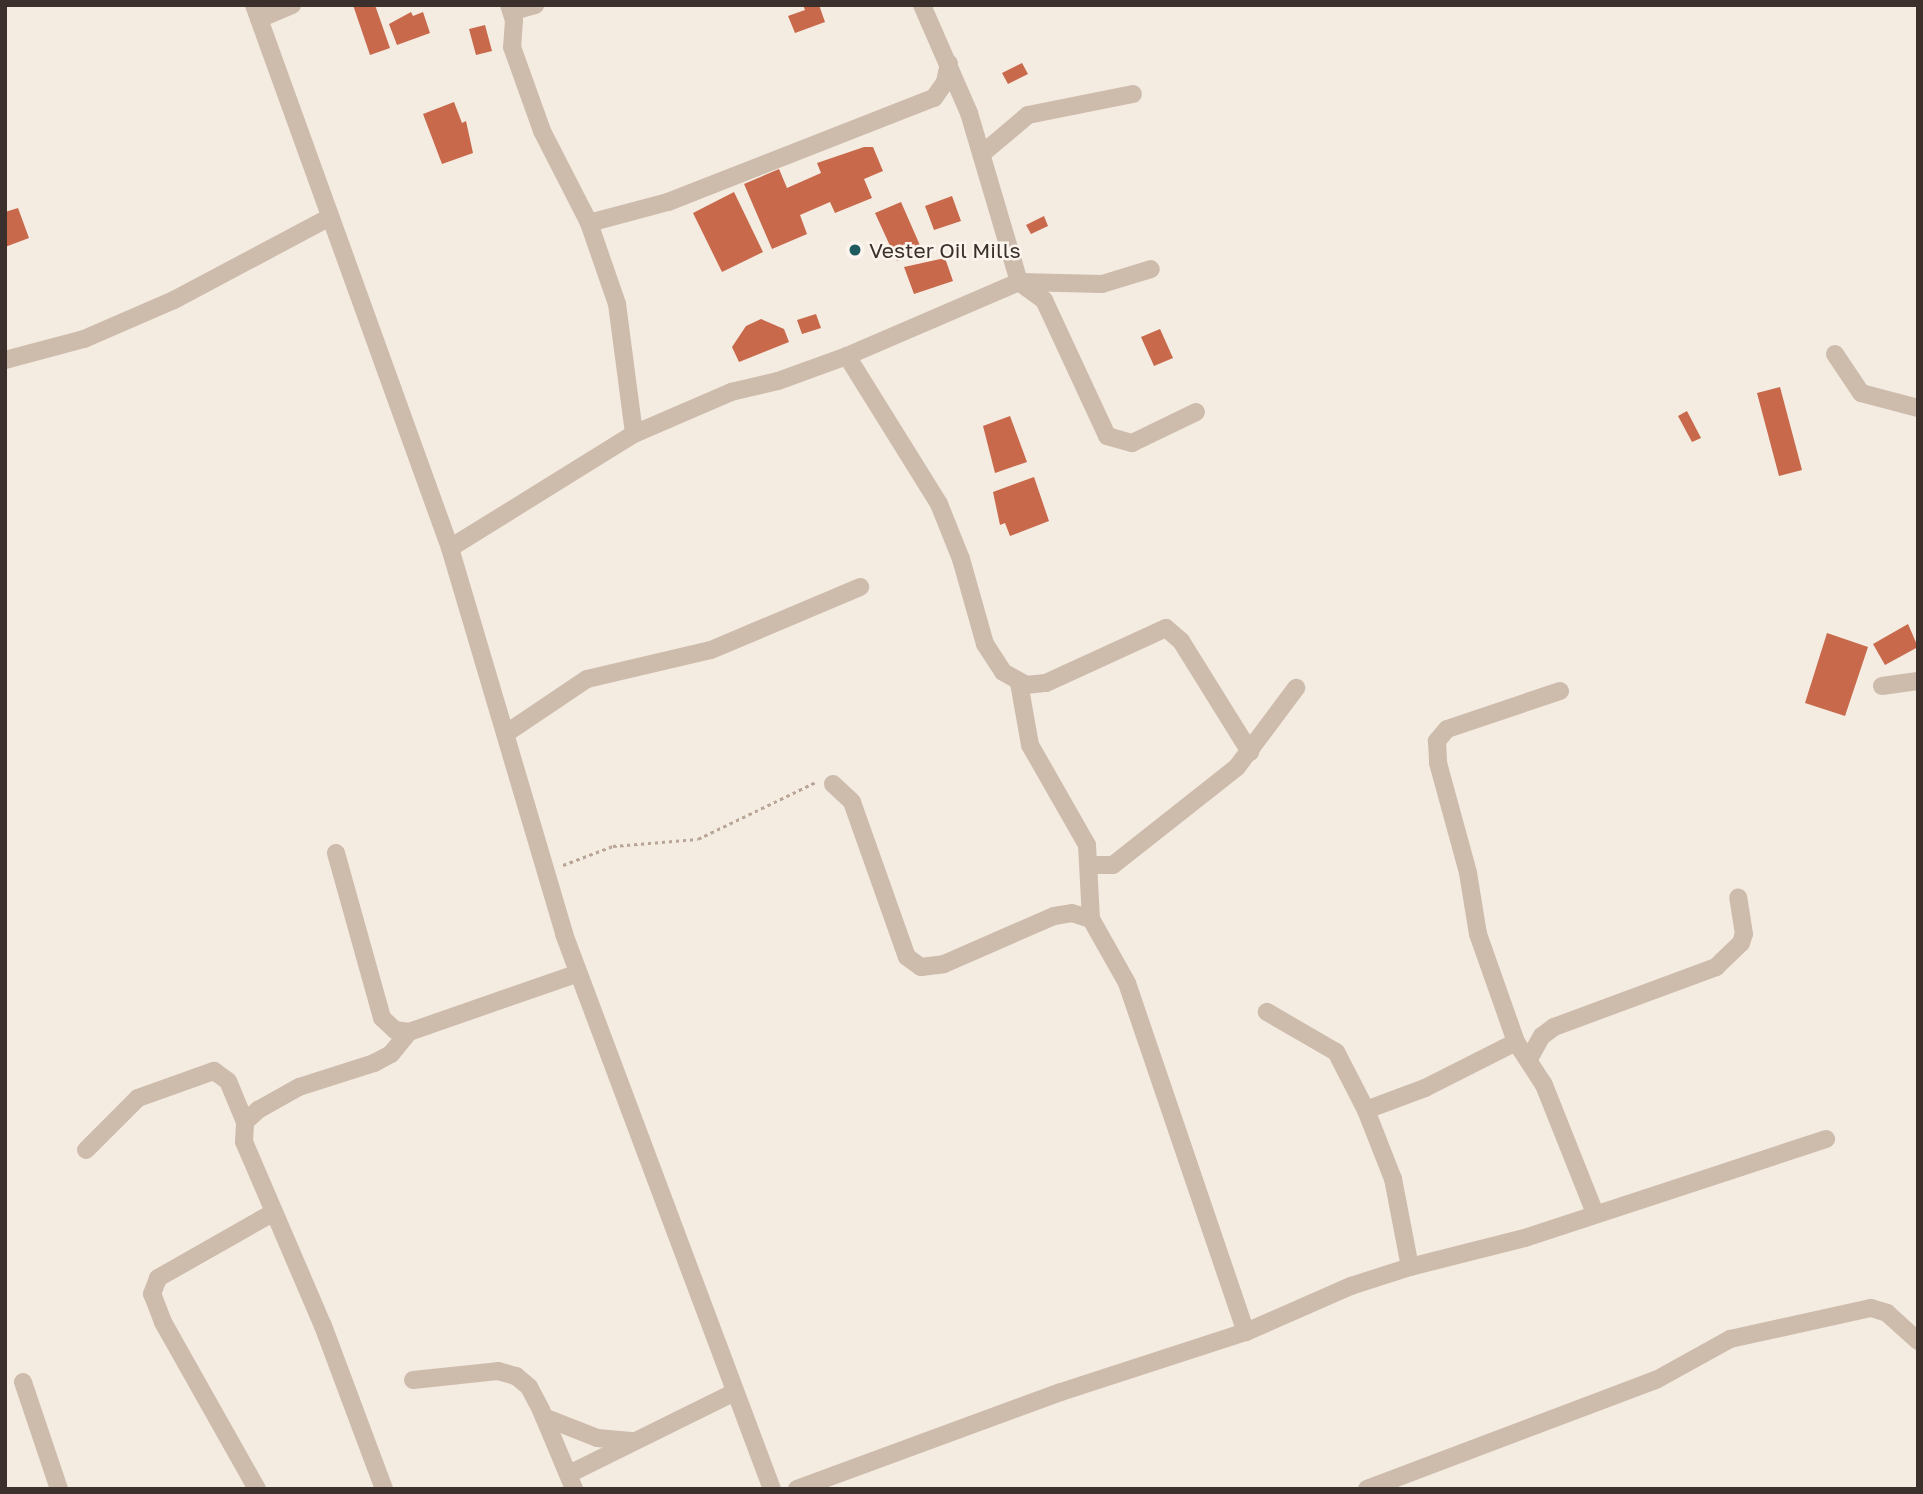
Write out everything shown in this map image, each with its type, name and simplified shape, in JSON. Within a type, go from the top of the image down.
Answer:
[{"type":"street","points":[[292,5],[256,12],[330,218],[372,323],[450,548],[508,732],[546,873],[578,973],[772,1489]]},
{"type":"street","points":[[535,5],[511,8],[512,47],[555,161],[589,222],[617,304],[634,434]]},
{"type":"street","points":[[922,5],[949,63],[983,153],[1019,282],[1044,300],[1107,436],[1132,443],[1196,412]]},
{"type":"street","points":[[589,222],[668,202],[934,98],[945,82],[949,63]]},
{"type":"street","points":[[983,153],[1028,115],[1133,94]]},
{"type":"street","points":[[5,360],[83,339],[174,300],[330,218]]},
{"type":"street","points":[[450,548],[634,434],[730,392],[778,381],[847,356],[1019,282],[1102,284],[1151,269]]},
{"type":"street","points":[[1835,354],[1861,393],[1918,408]]},
{"type":"street","points":[[847,356],[939,504],[961,559],[985,644],[1003,672],[1019,683],[1035,686],[1069,675],[1119,646],[1166,628],[1181,641],[1250,752]]},
{"type":"street","points":[[508,732],[587,680],[711,650],[860,587]]},
{"type":"street","points":[[1882,686],[1918,681]]},
{"type":"street","points":[[1019,683],[1031,745],[1080,826],[1091,865],[1087,901],[1091,919],[1127,983],[1247,1332]]},
{"type":"street","points":[[1091,865],[1113,865],[1237,767],[1296,688]]},
{"type":"street","points":[[1560,691],[1447,729],[1437,741],[1438,763],[1468,873],[1478,934],[1516,1042],[1529,1059],[1562,1123],[1582,1189],[1595,1213]]},
{"type":"street","points":[[833,784],[852,802],[907,957],[921,967],[944,964],[1054,916],[1072,913],[1091,919]]},
{"type":"street","points":[[336,853],[382,1018],[395,1030],[409,1032],[578,973]]},
{"type":"street","points":[[1529,1059],[1542,1036],[1554,1027],[1716,967],[1741,943],[1744,934],[1738,897]]},
{"type":"street","points":[[1267,1012],[1336,1052],[1366,1110],[1393,1179],[1410,1267]]},
{"type":"street","points":[[245,1122],[299,1087],[391,1054],[409,1032]]},
{"type":"street","points":[[1366,1110],[1425,1088],[1516,1042]]},
{"type":"street","points":[[86,1150],[138,1098],[214,1071],[228,1081],[245,1122],[244,1142],[323,1326],[384,1489]]},
{"type":"street","points":[[797,1489],[1061,1392],[1247,1332],[1351,1286],[1410,1267],[1525,1238],[1826,1139]]},
{"type":"street","points":[[257,1489],[163,1322],[152,1294],[158,1278],[274,1212]]},
{"type":"street","points":[[1367,1489],[1656,1380],[1730,1339],[1871,1308],[1887,1313],[1918,1341]]},
{"type":"street","points":[[413,1380],[508,1372],[529,1387],[572,1482],[631,1441],[736,1392]]},
{"type":"street","points":[[23,1382],[59,1489]]},
{"type":"street","points":[[544,1418],[597,1438],[631,1441]]},
{"type":"path","points":[[546,873],[613,846],[698,839],[818,781],[833,784]]},
{"type":"building","points":[[353,5],[375,5],[390,48],[370,55]]},
{"type":"building","points":[[803,5],[819,5],[825,22],[795,33],[788,16],[805,10]]},
{"type":"building","points":[[411,12],[413,16],[423,12],[430,33],[397,45],[389,24]]},
{"type":"building","points":[[485,25],[492,51],[476,55],[469,29]]},
{"type":"building","points":[[1022,63],[1028,74],[1008,84],[1002,73]]},
{"type":"building","points":[[454,102],[462,123],[466,121],[473,153],[442,164],[423,114]]},
{"type":"building","points":[[864,147],[873,147],[883,171],[864,179],[872,198],[835,213],[830,202],[800,215],[807,234],[772,249],[744,184],[779,169],[787,188],[821,173],[817,163]]},
{"type":"building","points":[[734,192],[763,252],[722,272],[693,213]]},
{"type":"building","points":[[952,196],[961,221],[934,230],[925,206]]},
{"type":"building","points":[[901,202],[922,250],[897,261],[875,213]]},
{"type":"building","points":[[18,208],[29,238],[5,247],[5,212]]},
{"type":"building","points":[[1044,216],[1048,226],[1031,234],[1026,225]]},
{"type":"building","points":[[945,258],[953,281],[914,294],[904,267]]},
{"type":"building","points":[[816,314],[821,328],[802,334],[797,320]]},
{"type":"building","points":[[761,319],[784,329],[789,342],[739,362],[732,347],[746,326]]},
{"type":"building","points":[[1160,329],[1173,358],[1154,366],[1141,337]]},
{"type":"building","points":[[1780,387],[1802,470],[1779,476],[1757,393]]},
{"type":"building","points":[[1687,411],[1701,438],[1692,442],[1678,416]]},
{"type":"building","points":[[1010,416],[1027,462],[995,473],[983,426]]},
{"type":"building","points":[[1034,477],[1049,521],[1010,536],[1005,523],[1000,525],[993,492]]},
{"type":"building","points":[[1908,624],[1918,647],[1885,665],[1873,644]]},
{"type":"building","points":[[1827,633],[1868,647],[1845,716],[1805,703]]},
{"type":"place","name":"Vester Oil Mills","points":[[855,250]]}]
